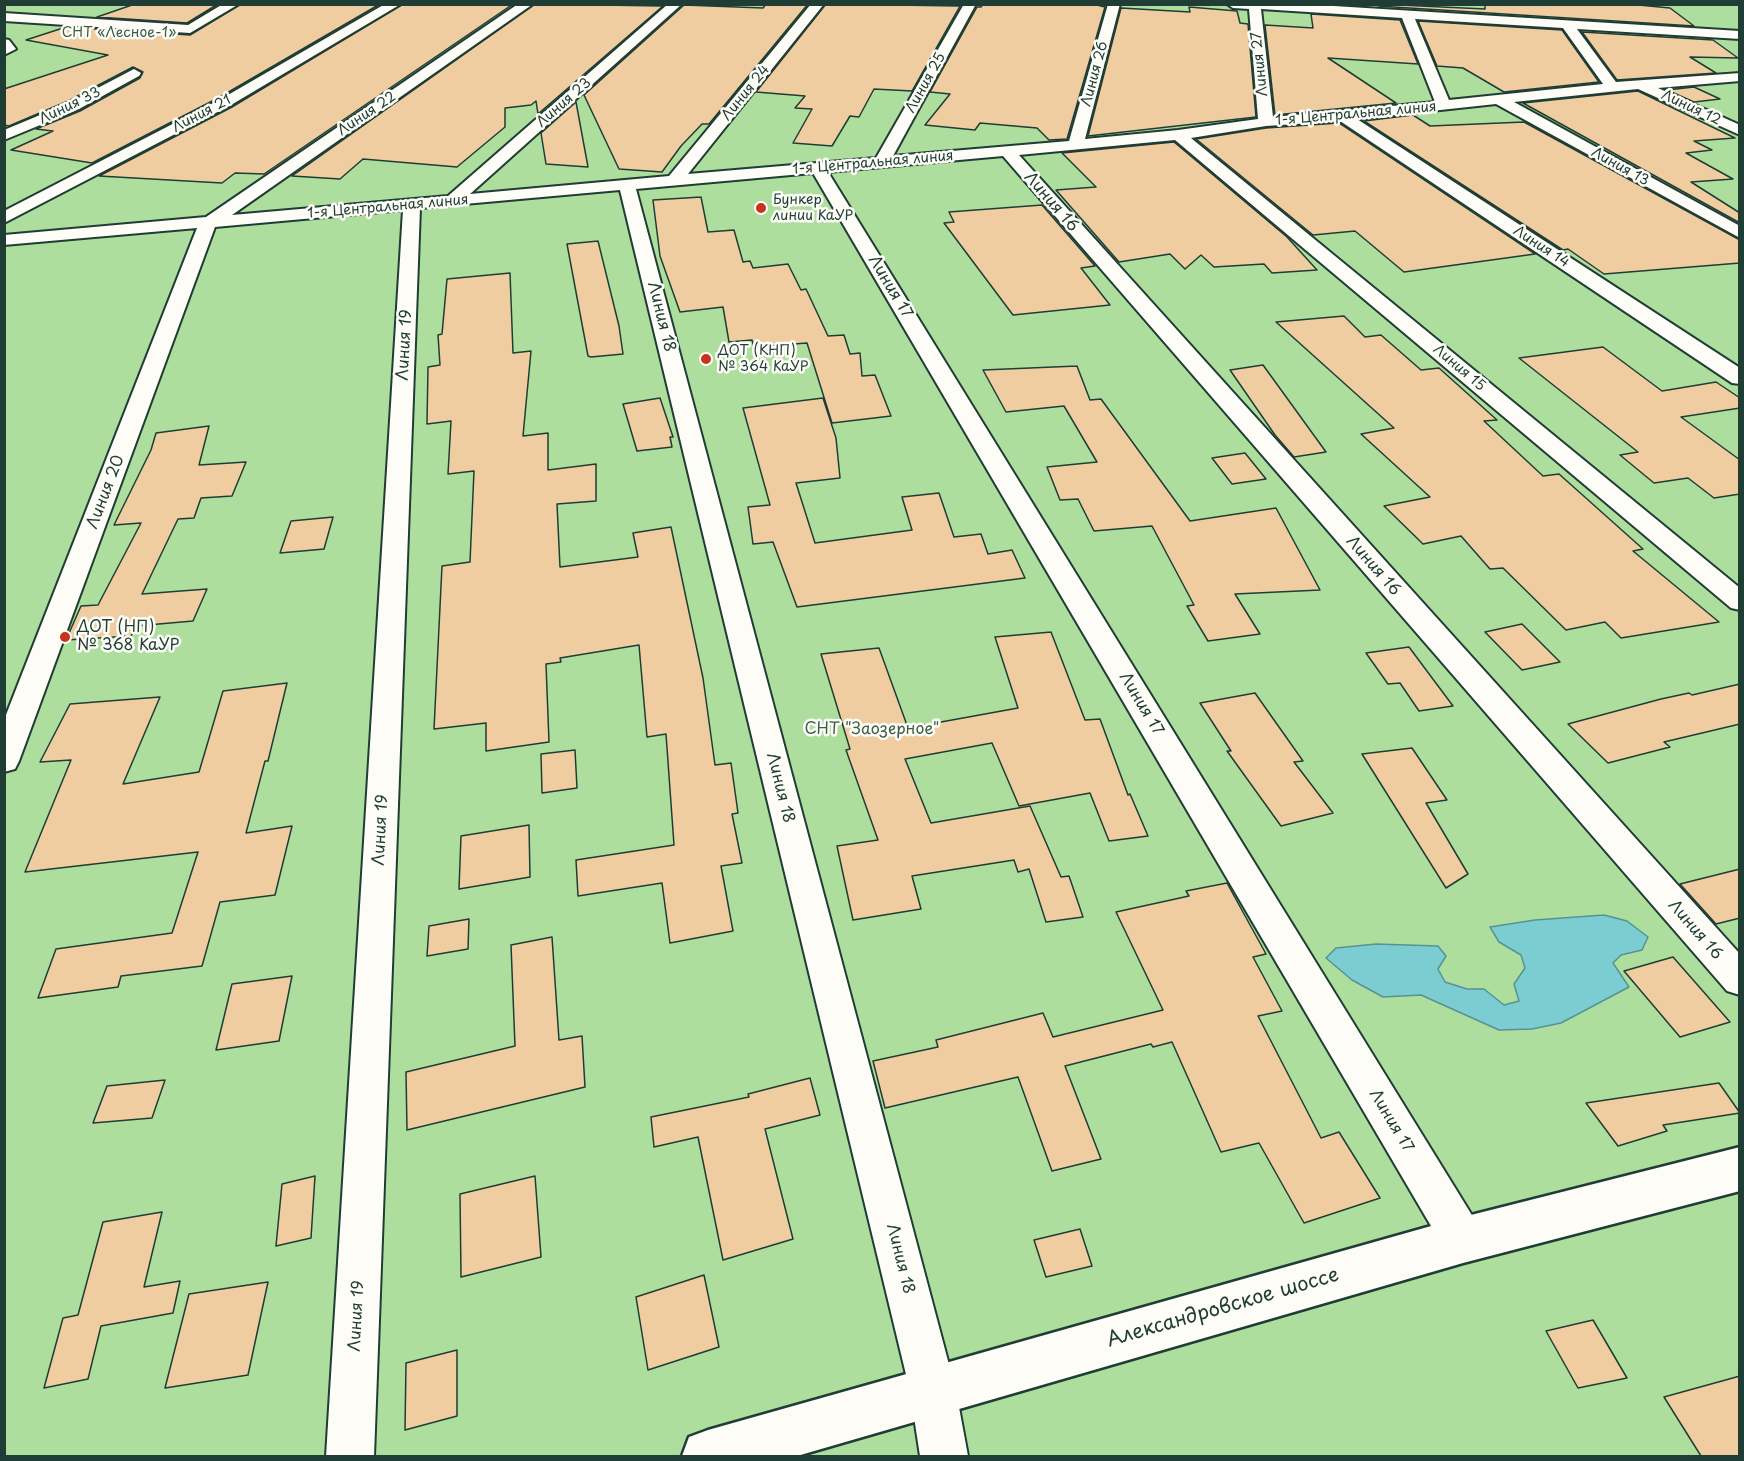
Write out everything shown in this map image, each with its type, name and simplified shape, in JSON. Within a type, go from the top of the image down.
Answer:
[{"type":"street","points":[[4,17],[190,29],[232,4]]},
{"type":"street","name":"Линия 21","points":[[4,218],[226,102],[396,4]]},
{"type":"street","name":"Линия 22","points":[[207,224],[527,4]]},
{"type":"street","name":"Линия 23","points":[[452,201],[676,4]]},
{"type":"street","name":"Линия 24","points":[[673,182],[818,4]]},
{"type":"street","name":"Линия 25","points":[[882,162],[970,4]]},
{"type":"street","name":"Линия 26","points":[[1076,144],[1114,4]]},
{"type":"street","points":[[1233,4],[1740,35]]},
{"type":"street","name":"Линия 27","points":[[1254,6],[1266,122]]},
{"type":"street","points":[[1407,15],[1444,106]]},
{"type":"street","points":[[1567,24],[1612,87]]},
{"type":"street","points":[[4,43],[9,49],[4,51]]},
{"type":"street","name":"Линия 33","points":[[4,136],[74,106],[134,73]]},
{"type":"street","name":"1-я Центральная линия","points":[[4,240],[207,224],[1007,152],[1178,135],[1266,122],[1444,106],[1612,87],[1740,77]]},
{"type":"street","name":"Линия 12","points":[[1643,86],[1740,131]]},
{"type":"street","name":"Линия 13","points":[[1500,100],[1740,233]]},
{"type":"street","name":"Линия 14","points":[[1343,116],[1740,378]]},
{"type":"street","name":"Линия 15","points":[[1178,135],[1740,602]]},
{"type":"street","name":"Линия 16","points":[[1007,152],[1740,980]]},
{"type":"street","name":"Линия 17","points":[[819,168],[1463,1240]]},
{"type":"street","name":"Линия 18","points":[[627,186],[933,1391],[944,1456]]},
{"type":"street","name":"Линия 19","points":[[350,1456],[412,204]]},
{"type":"street","name":"Линия 20","points":[[4,761],[207,224]]},
{"type":"street","name":"Александровское шоссе","points":[[708,1456],[1463,1240],[1740,1169]]},
{"type":"green space","name":"СНТ \"Заозерное\"","points":[[5,5],[1739,5],[1739,1456],[5,1456]]},
{"type":"water","points":[[1604,915],[1627,921],[1648,937],[1642,950],[1621,955],[1613,963],[1629,987],[1561,1023],[1532,1029],[1499,1030],[1421,995],[1383,997],[1352,980],[1326,958],[1336,948],[1376,944],[1438,946],[1446,956],[1438,969],[1445,982],[1467,989],[1484,989],[1504,1005],[1519,1001],[1514,984],[1525,968],[1521,955],[1499,942],[1490,927],[1535,920]]},
{"type":"building","points":[[135,4],[218,4],[187,23],[97,17]]},
{"type":"building","points":[[241,4],[380,4],[220,97],[92,163],[11,150],[53,131],[36,129],[80,111],[140,78],[143,72],[133,67],[68,101],[9,126],[4,125],[4,89],[108,55],[26,40],[66,27],[190,35]]},
{"type":"building","points":[[403,4],[513,4],[264,174],[235,173],[222,183],[99,176],[232,107]]},
{"type":"building","points":[[535,4],[663,6],[538,114],[536,101],[531,105],[505,108],[505,127],[457,167],[363,159],[340,179],[292,176]]},
{"type":"building","points":[[766,4],[808,4],[709,124],[702,124],[681,146],[662,172],[619,169],[584,95],[684,5],[763,8]]},
{"type":"building","points":[[826,4],[960,6],[912,91],[874,89],[859,117],[850,116],[832,146],[793,143],[812,109],[795,108],[805,96],[756,92]]},
{"type":"building","points":[[983,4],[1093,4],[1105,7],[1067,139],[1049,140],[1037,128],[980,123],[975,130],[925,125],[950,94],[930,92],[977,7]]},
{"type":"building","points":[[1377,4],[1485,9],[1485,4],[1628,4],[1670,8],[1694,26],[1378,6]]},
{"type":"building","points":[[1189,7],[1237,11],[1240,23],[1248,24],[1256,117],[1088,136],[1121,8],[1190,12]]},
{"type":"building","points":[[1311,14],[1400,20],[1418,64],[1328,58],[1396,103],[1275,115],[1265,25],[1313,28]]},
{"type":"building","points":[[1418,21],[1562,30],[1599,82],[1504,92],[1463,68],[1437,66]]},
{"type":"building","points":[[1582,32],[1713,40],[1738,58],[1690,57],[1716,73],[1617,80]]},
{"type":"building","points":[[1694,87],[1720,99],[1694,102],[1667,90]]},
{"type":"building","points":[[1638,91],[1735,138],[1694,141],[1712,150],[1686,153],[1733,179],[1691,182],[1740,213],[1740,223],[1523,103]]},
{"type":"building","points":[[576,102],[588,167],[546,164],[541,133]]},
{"type":"building","points":[[1413,115],[1430,126],[1524,122],[1740,240],[1740,263],[1604,274],[1568,249],[1563,250],[1364,121]]},
{"type":"building","points":[[1339,123],[1535,254],[1404,272],[1355,231],[1313,235],[1196,139],[1266,128]]},
{"type":"building","points":[[1174,142],[1287,237],[1317,270],[1272,273],[1264,264],[1214,267],[1201,255],[1185,269],[1170,254],[1119,262],[1056,190],[1096,187],[1062,153]]},
{"type":"building","points":[[701,197],[708,232],[734,230],[743,262],[750,261],[753,268],[788,264],[801,290],[806,289],[828,336],[844,335],[850,354],[860,353],[862,376],[875,375],[891,416],[832,423],[807,343],[754,347],[752,340],[729,342],[723,307],[680,312],[660,256],[653,200]]},
{"type":"building","points":[[1042,205],[1095,266],[1081,268],[1110,305],[1013,315],[944,223],[954,222],[949,212]]},
{"type":"building","points":[[598,241],[619,326],[623,354],[591,357],[588,356],[567,244]]},
{"type":"building","points":[[510,273],[513,353],[531,351],[523,436],[548,433],[548,470],[596,464],[596,501],[557,504],[560,567],[638,557],[633,533],[671,527],[703,678],[715,765],[731,763],[738,813],[732,814],[742,863],[721,866],[733,931],[670,943],[662,883],[578,896],[576,860],[674,845],[666,734],[647,737],[639,645],[560,658],[561,662],[546,664],[549,742],[486,751],[486,723],[434,729],[442,566],[470,562],[474,471],[448,474],[451,421],[427,424],[428,367],[440,365],[438,335],[442,334],[447,279]]},
{"type":"building","points":[[1344,316],[1365,337],[1381,335],[1421,370],[1439,368],[1497,420],[1484,421],[1543,476],[1559,474],[1643,549],[1633,551],[1719,622],[1621,638],[1605,622],[1566,630],[1503,568],[1490,569],[1461,536],[1423,544],[1384,506],[1430,497],[1361,434],[1394,428],[1276,322]]},
{"type":"building","points":[[1603,347],[1662,391],[1716,382],[1740,398],[1740,408],[1681,417],[1740,460],[1740,494],[1714,498],[1688,478],[1654,483],[1620,455],[1638,452],[1519,358]]},
{"type":"building","points":[[1263,365],[1326,452],[1294,457],[1275,435],[1230,370]]},
{"type":"building","points":[[1077,366],[1090,400],[1101,399],[1190,521],[1276,508],[1320,590],[1235,594],[1260,634],[1208,641],[1187,606],[1194,605],[1152,526],[1094,531],[1078,499],[1060,500],[1047,467],[1097,462],[1064,406],[1006,412],[983,370]]},
{"type":"building","points":[[660,398],[673,437],[670,437],[672,447],[637,451],[623,404]]},
{"type":"building","points":[[823,398],[836,438],[840,478],[796,483],[815,543],[912,530],[902,497],[939,493],[954,537],[981,534],[988,554],[1012,550],[1025,578],[797,607],[773,542],[753,544],[748,507],[770,505],[743,408]]},
{"type":"building","points":[[209,426],[199,465],[246,462],[232,496],[201,498],[194,518],[178,519],[142,594],[207,589],[193,621],[136,626],[131,636],[66,640],[81,606],[98,605],[141,523],[114,525],[151,450],[156,433]]},
{"type":"building","points":[[1245,453],[1266,479],[1232,484],[1212,458]]},
{"type":"building","points":[[333,517],[324,549],[280,553],[291,521]]},
{"type":"building","points":[[1522,624],[1560,662],[1522,670],[1485,632]]},
{"type":"building","points":[[1051,632],[1085,720],[1100,719],[1128,795],[1130,794],[1148,836],[1109,841],[1090,793],[1019,806],[992,743],[905,759],[931,823],[1030,806],[1061,877],[1069,876],[1083,917],[1046,922],[1029,869],[1018,872],[1014,860],[912,876],[921,909],[853,920],[837,846],[878,840],[846,750],[850,749],[821,654],[879,648],[908,728],[1018,708],[995,637]]},
{"type":"building","points":[[1409,647],[1453,706],[1419,711],[1400,683],[1388,684],[1366,653]]},
{"type":"building","points":[[287,683],[268,761],[265,761],[246,833],[292,826],[275,895],[220,902],[202,966],[121,976],[118,987],[38,998],[56,949],[172,933],[198,852],[25,872],[71,760],[40,762],[70,704],[160,697],[123,784],[199,772],[223,691]]},
{"type":"building","points":[[1740,684],[1740,724],[1664,742],[1670,747],[1608,763],[1568,724],[1661,699],[1689,693],[1692,695]]},
{"type":"building","points":[[1255,693],[1303,761],[1294,762],[1333,813],[1281,826],[1227,751],[1231,751],[1200,703]]},
{"type":"building","points":[[1412,748],[1447,800],[1426,803],[1468,874],[1446,888],[1362,754]]},
{"type":"building","points":[[575,750],[577,788],[542,793],[541,754]]},
{"type":"building","points":[[529,825],[530,877],[459,889],[461,836]]},
{"type":"building","points":[[1740,869],[1740,918],[1716,924],[1680,884]]},
{"type":"building","points":[[1227,883],[1266,954],[1253,957],[1282,1011],[1258,1016],[1321,1138],[1339,1132],[1380,1198],[1304,1223],[1259,1143],[1221,1152],[1172,1042],[1153,1047],[1151,1044],[1065,1066],[1101,1159],[1052,1171],[1018,1077],[885,1108],[873,1061],[938,1047],[936,1040],[1043,1013],[1053,1037],[1163,1010],[1116,912],[1189,896],[1186,891]]},
{"type":"building","points":[[469,919],[468,949],[427,956],[429,926]]},
{"type":"building","points":[[552,937],[559,1040],[582,1036],[585,1087],[407,1130],[406,1072],[515,1046],[511,945]]},
{"type":"building","points":[[1673,957],[1730,1022],[1680,1037],[1624,971]]},
{"type":"building","points":[[292,976],[279,1041],[216,1050],[232,984]]},
{"type":"building","points":[[810,1078],[820,1115],[765,1129],[793,1239],[723,1260],[698,1137],[654,1147],[651,1117],[749,1097],[748,1094]]},
{"type":"building","points":[[165,1080],[152,1118],[93,1123],[107,1086]]},
{"type":"building","points":[[1719,1083],[1740,1113],[1663,1125],[1667,1131],[1618,1146],[1586,1103]]},
{"type":"building","points":[[315,1176],[311,1238],[276,1246],[282,1184]]},
{"type":"building","points":[[535,1176],[541,1257],[461,1277],[460,1194]]},
{"type":"building","points":[[162,1212],[144,1287],[180,1281],[173,1313],[101,1326],[88,1379],[44,1388],[63,1318],[78,1315],[103,1222]]},
{"type":"building","points":[[1080,1229],[1092,1266],[1046,1277],[1034,1240]]},
{"type":"building","points":[[704,1275],[719,1347],[648,1370],[636,1297]]},
{"type":"building","points":[[268,1282],[248,1375],[165,1388],[189,1294]]},
{"type":"building","points":[[1593,1320],[1627,1378],[1578,1388],[1546,1331]]},
{"type":"building","points":[[457,1350],[457,1416],[405,1430],[406,1363]]},
{"type":"building","points":[[1740,1376],[1740,1456],[1701,1456],[1664,1397]]},
{"type":"place","name":"Бункер линии КаУР","points":[[761,208]]},
{"type":"place","name":"ДОТ (КНП) № 364 КаУР","points":[[706,359]]},
{"type":"place","name":"ДОТ (НП) № 368 КаУР","points":[[65,637]]},
{"type":"park label","name":"СНТ «Лесное-1»","points":[[119,33]]}]
